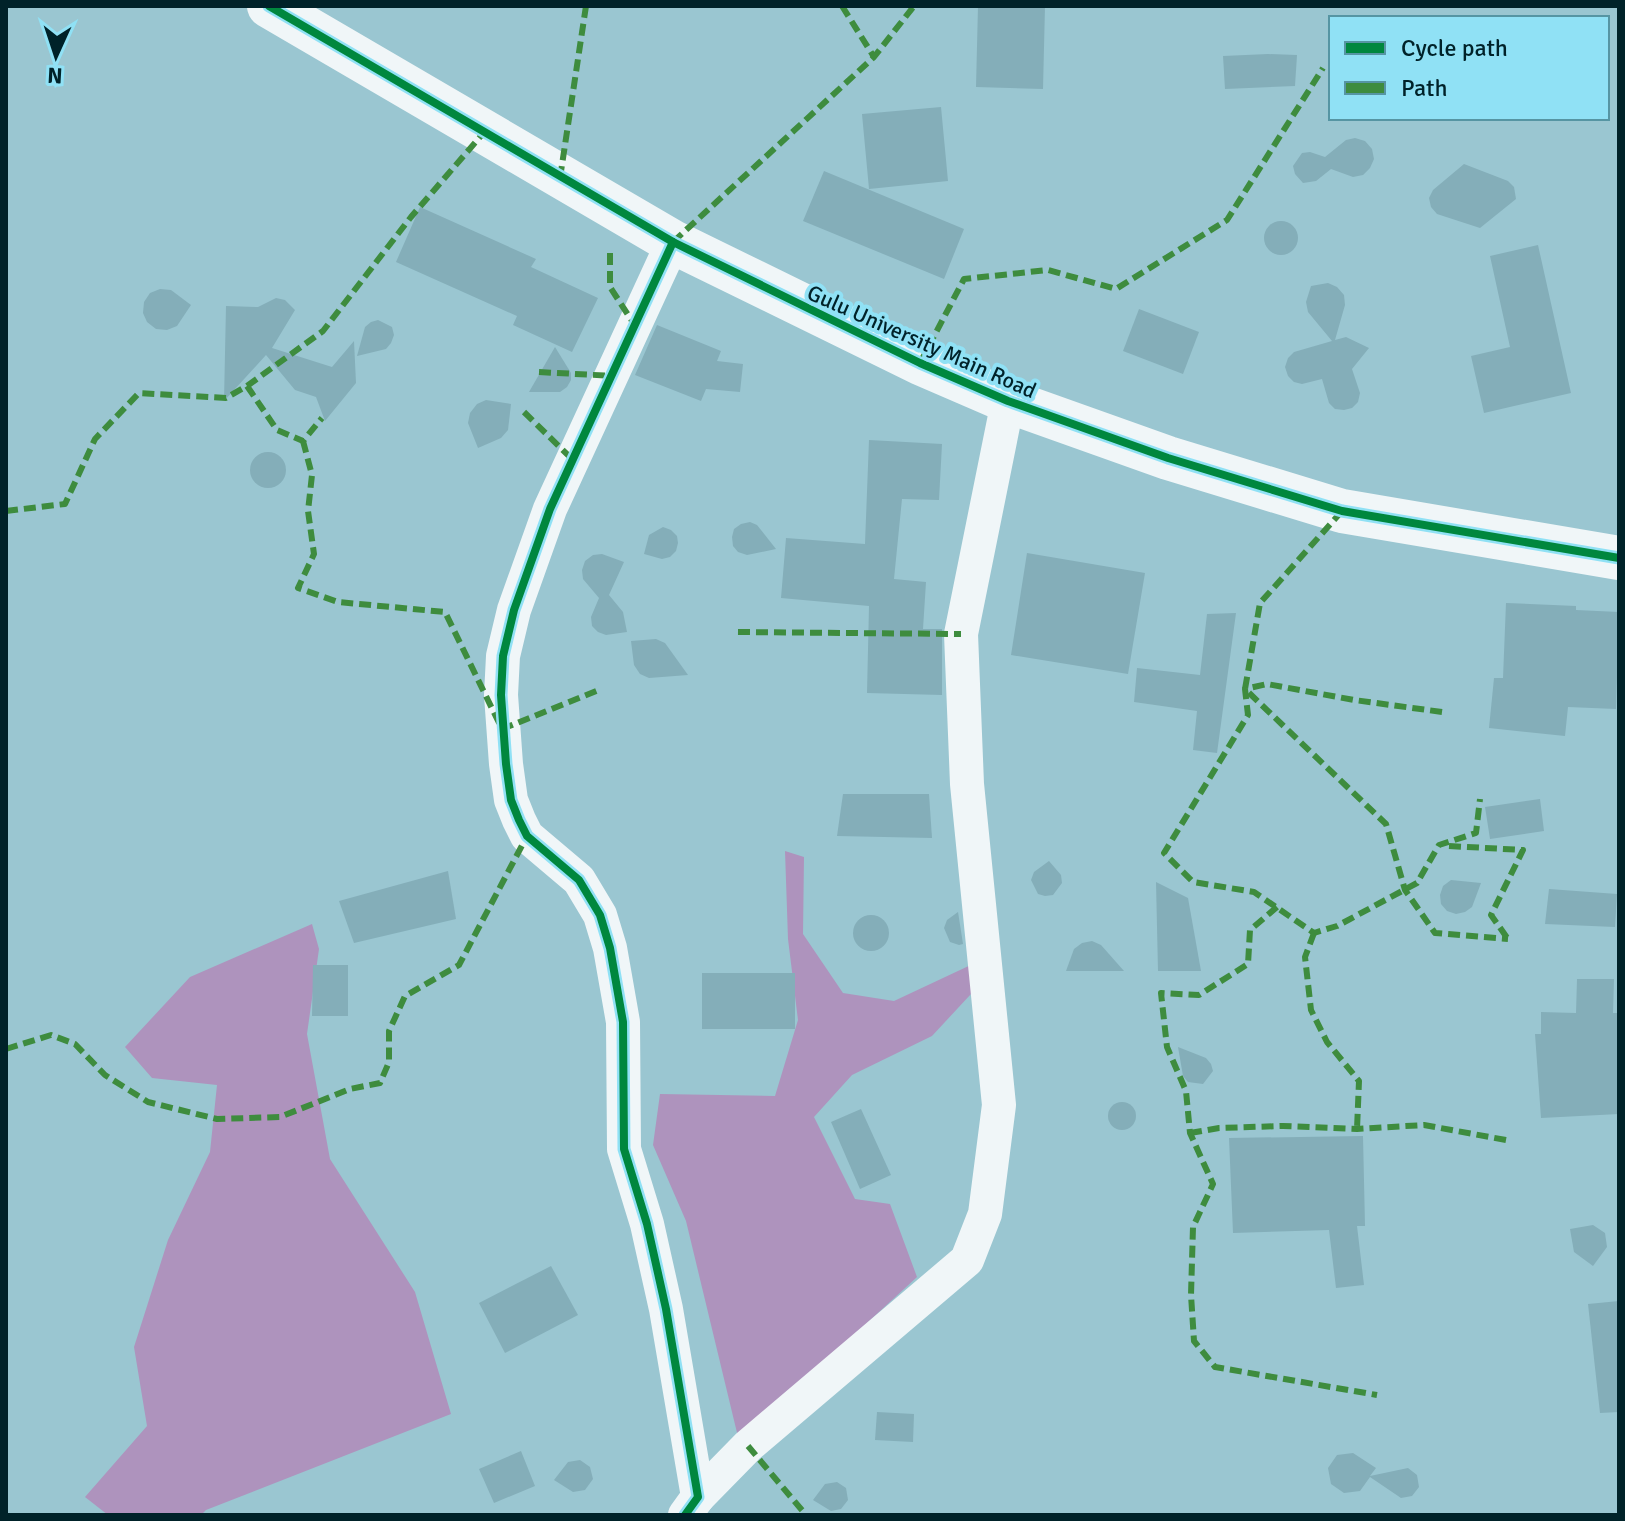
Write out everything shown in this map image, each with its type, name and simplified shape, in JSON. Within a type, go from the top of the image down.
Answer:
[{"type":"street","name":"Gulu University Main Road","points":[[269,6],[673,242],[920,363],[1008,401],[1168,458],[1342,511],[1619,558]]},
{"type":"street","points":[[673,242],[550,509],[514,610],[503,656],[501,695],[511,800],[519,820],[527,836],[579,880],[600,915],[610,948],[623,1022],[624,1149],[647,1224],[663,1295],[692,1506]]},
{"type":"street","points":[[692,1506],[748,1446],[967,1260],[985,1214],[999,1105],[967,784],[961,634],[1008,401]]},
{"type":"shaded area","points":[[785,851],[804,857],[803,934],[843,993],[894,1001],[975,963],[971,994],[932,1036],[852,1075],[814,1117],[855,1199],[890,1204],[917,1277],[739,1441],[686,1221],[653,1145],[660,1094],[775,1096],[798,1020],[788,939]]},
{"type":"shaded area","points":[[312,924],[319,949],[307,1034],[330,1159],[415,1292],[451,1414],[206,1510],[201,1515],[108,1515],[85,1497],[147,1426],[134,1347],[168,1240],[210,1152],[217,1085],[152,1078],[125,1047],[190,977]]},
{"type":"building","points":[[978,6],[1045,6],[1043,89],[976,87]]},
{"type":"building","points":[[1297,55],[1295,86],[1225,89],[1223,56]]},
{"type":"building","points":[[941,107],[948,181],[869,189],[862,114]]},
{"type":"building","points":[[1355,138],[1365,141],[1372,149],[1374,159],[1363,175],[1353,177],[1331,169],[1316,181],[1303,183],[1295,174],[1293,166],[1302,153],[1325,157],[1346,140]]},
{"type":"building","points":[[1464,164],[1508,181],[1514,187],[1516,199],[1480,228],[1437,214],[1431,207],[1429,198],[1433,190]]},
{"type":"building","points":[[824,171],[964,229],[944,279],[803,221]]},
{"type":"building","points":[[420,207],[536,259],[531,267],[598,298],[572,352],[513,325],[517,316],[396,262]]},
{"type":"building","points":[[1281,221],[1293,226],[1298,238],[1293,250],[1281,255],[1269,250],[1264,238],[1269,226]]},
{"type":"building","points":[[1538,245],[1571,393],[1484,413],[1471,356],[1510,347],[1490,256]]},
{"type":"building","points":[[1328,283],[1344,295],[1345,305],[1335,340],[1346,337],[1369,348],[1352,369],[1360,393],[1358,402],[1344,410],[1335,409],[1329,403],[1322,379],[1302,384],[1294,382],[1285,367],[1294,352],[1332,341],[1308,312],[1306,302],[1311,286]]},
{"type":"building","points":[[160,289],[171,290],[191,305],[177,326],[167,330],[156,329],[147,322],[143,313],[144,302],[150,293]]},
{"type":"building","points":[[276,298],[285,300],[295,310],[272,348],[332,367],[354,341],[356,383],[325,421],[316,397],[295,390],[266,355],[224,401],[226,306],[258,307]]},
{"type":"building","points":[[1139,309],[1199,332],[1183,374],[1123,351]]},
{"type":"building","points":[[378,320],[392,327],[394,335],[391,343],[386,349],[357,356],[365,327]]},
{"type":"building","points":[[657,325],[721,351],[717,361],[743,364],[740,392],[706,389],[701,401],[635,375]]},
{"type":"building","points":[[555,347],[571,373],[567,387],[560,392],[529,392]]},
{"type":"building","points":[[486,400],[511,404],[508,430],[501,438],[478,448],[468,423],[470,413],[477,404]]},
{"type":"building","points":[[869,440],[942,444],[939,500],[902,499],[894,579],[926,582],[923,629],[942,629],[942,695],[867,693],[869,606],[781,598],[786,538],[865,544]]},
{"type":"building","points":[[268,452],[281,457],[286,470],[281,483],[268,488],[255,483],[250,470],[255,457]]},
{"type":"building","points":[[750,522],[757,525],[776,549],[747,555],[738,552],[733,546],[734,529]]},
{"type":"building","points":[[663,527],[677,536],[676,551],[662,559],[644,554],[649,535]]},
{"type":"building","points":[[1027,553],[1145,573],[1128,674],[1011,655]]},
{"type":"building","points":[[602,554],[624,562],[609,595],[623,612],[627,632],[606,635],[592,626],[591,617],[599,598],[583,579],[582,570],[585,561],[593,555]]},
{"type":"building","points":[[1506,603],[1576,606],[1576,610],[1619,612],[1616,709],[1568,707],[1565,736],[1489,728],[1494,678],[1503,678]]},
{"type":"building","points":[[1236,613],[1217,753],[1193,750],[1197,711],[1134,702],[1137,668],[1200,675],[1207,614]]},
{"type":"building","points":[[656,639],[665,643],[688,675],[649,678],[640,674],[634,665],[631,641]]},
{"type":"building","points":[[843,794],[929,794],[932,838],[837,836]]},
{"type":"building","points":[[1540,799],[1544,831],[1490,839],[1485,807]]},
{"type":"building","points":[[1049,861],[1061,875],[1062,883],[1053,895],[1045,896],[1038,894],[1031,880],[1034,872]]},
{"type":"building","points":[[448,871],[456,919],[354,943],[339,901]]},
{"type":"building","points":[[1451,880],[1481,883],[1472,907],[1465,912],[1456,914],[1447,911],[1441,904],[1443,886]]},
{"type":"building","points":[[1156,882],[1188,898],[1201,971],[1158,971]]},
{"type":"building","points":[[1549,889],[1617,894],[1615,927],[1545,924]]},
{"type":"building","points":[[958,912],[963,944],[959,945],[950,942],[944,928],[947,920]]},
{"type":"building","points":[[871,915],[884,920],[889,933],[884,946],[871,951],[858,946],[853,933],[858,920]]},
{"type":"building","points":[[1092,941],[1101,945],[1124,971],[1066,971],[1074,949]]},
{"type":"building","points":[[313,965],[348,965],[348,1016],[312,1016]]},
{"type":"building","points":[[702,973],[795,973],[795,1029],[702,1029]]},
{"type":"building","points":[[1577,979],[1614,979],[1613,1013],[1619,1013],[1619,1114],[1541,1118],[1535,1034],[1541,1034],[1541,1012],[1576,1013]]},
{"type":"building","points":[[1178,1047],[1206,1058],[1211,1064],[1213,1071],[1203,1084],[1188,1082],[1183,1076]]},
{"type":"building","points":[[1122,1102],[1132,1106],[1136,1116],[1132,1126],[1122,1130],[1112,1126],[1108,1116],[1112,1106]]},
{"type":"building","points":[[861,1109],[891,1175],[860,1189],[831,1122]]},
{"type":"building","points":[[1363,1136],[1365,1226],[1357,1226],[1364,1285],[1336,1288],[1329,1230],[1233,1233],[1229,1138]]},
{"type":"building","points":[[1593,1225],[1605,1233],[1607,1247],[1593,1266],[1574,1252],[1570,1229]]},
{"type":"building","points":[[551,1266],[578,1315],[505,1353],[479,1303]]},
{"type":"building","points":[[1619,1301],[1619,1412],[1600,1413],[1588,1304]]},
{"type":"building","points":[[877,1412],[914,1414],[913,1442],[875,1440]]},
{"type":"building","points":[[521,1451],[535,1486],[494,1503],[479,1469]]},
{"type":"building","points":[[1353,1453],[1376,1468],[1370,1476],[1408,1468],[1417,1475],[1419,1487],[1412,1496],[1401,1498],[1370,1477],[1360,1491],[1344,1493],[1331,1484],[1328,1468],[1337,1455]]},
{"type":"building","points":[[580,1460],[590,1467],[593,1479],[585,1490],[573,1492],[554,1480],[568,1462]]},
{"type":"building","points":[[837,1482],[846,1488],[848,1500],[841,1509],[831,1511],[813,1500],[825,1484]]},
{"type":"marked path","points":[[560,178],[586,6]]},
{"type":"marked path","points":[[842,6],[874,57]]},
{"type":"marked path","points":[[673,242],[874,57],[914,6]]},
{"type":"marked path","points":[[920,363],[964,279],[1048,270],[1116,289],[1227,220],[1323,68]]},
{"type":"marked path","points":[[6,511],[65,504],[95,439],[139,393],[226,398],[323,331],[411,217],[486,130]]},
{"type":"marked path","points":[[610,253],[610,287],[634,324]]},
{"type":"marked path","points":[[539,372],[614,376]]},
{"type":"marked path","points":[[247,386],[277,430],[303,441],[322,418]]},
{"type":"marked path","points":[[524,412],[573,460]]},
{"type":"marked path","points":[[303,441],[312,475],[308,511],[314,554],[298,588],[338,602],[445,612],[502,729],[599,690]]},
{"type":"marked path","points":[[1342,511],[1260,603],[1245,689],[1386,824],[1405,890],[1435,933],[1508,939]]},
{"type":"marked path","points":[[738,632],[961,634]]},
{"type":"marked path","points":[[1442,712],[1267,684],[1245,689],[1248,715],[1164,853],[1193,882],[1254,892],[1314,933],[1337,926],[1417,883],[1439,845],[1476,833],[1480,799]]},
{"type":"marked path","points":[[6,1049],[51,1035],[75,1044],[105,1075],[148,1102],[217,1119],[280,1117],[350,1089],[380,1083],[389,1062],[389,1031],[405,996],[459,965],[527,836]]},
{"type":"marked path","points":[[1449,846],[1523,850],[1491,915],[1508,939]]},
{"type":"marked path","points":[[1277,907],[1250,930],[1248,964],[1199,995],[1161,993],[1167,1047],[1186,1091],[1190,1133],[1213,1184],[1193,1227],[1191,1295],[1194,1341],[1215,1367],[1377,1395]]},
{"type":"marked path","points":[[1314,933],[1305,957],[1311,1010],[1327,1042],[1359,1081],[1357,1129]]},
{"type":"marked path","points":[[1190,1133],[1219,1128],[1283,1126],[1357,1129],[1424,1125],[1506,1140]]},
{"type":"marked path","points":[[748,1446],[806,1515]]},
{"type":"cycle path","points":[[269,6],[673,242],[920,363],[1008,401],[1168,458],[1342,511],[1619,558]]},
{"type":"cycle path","points":[[673,242],[550,509],[514,610],[503,656],[501,695],[511,800],[519,820],[527,836],[579,880],[600,915],[610,948],[623,1022],[624,1149],[647,1224],[666,1309],[698,1497],[685,1515]]}]
